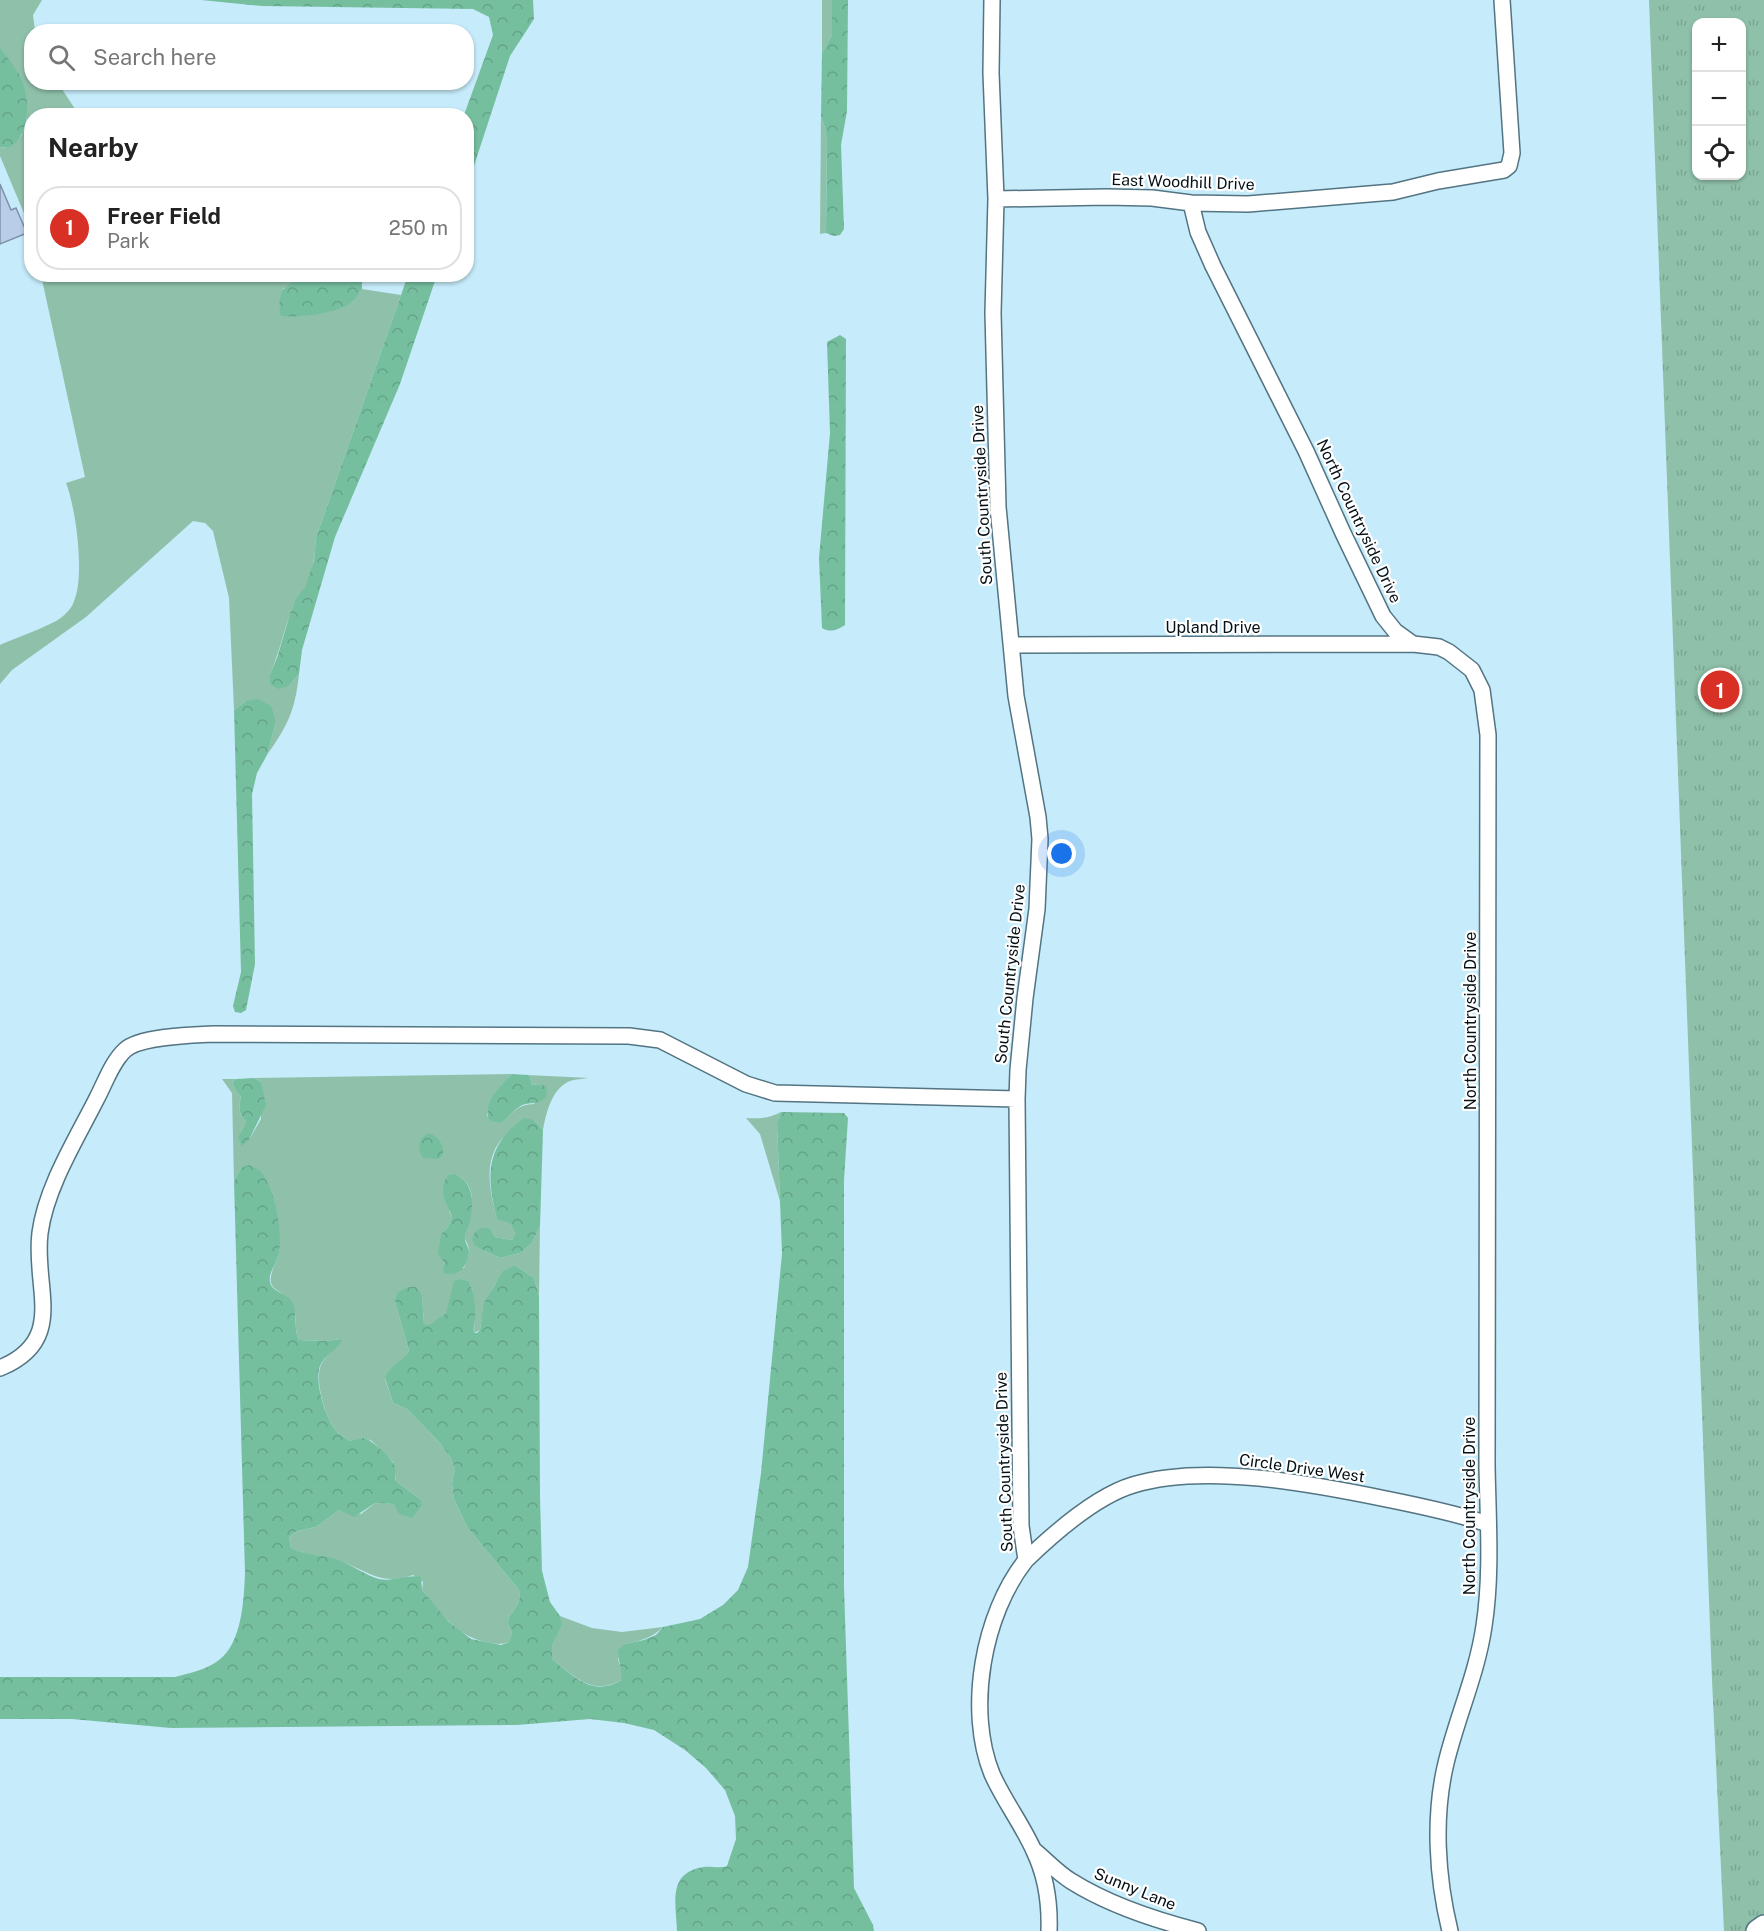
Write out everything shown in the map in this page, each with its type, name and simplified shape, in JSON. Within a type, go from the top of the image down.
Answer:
[{"type":"main road","points":[[1757,1931],[1764,1926]]},
{"type":"street","name":"South Countryside Drive","points":[[992,0],[991,73],[996,199],[993,313],[998,507],[1016,696],[1038,818],[1040,852],[1037,909],[1025,998],[1017,1099],[1021,1526],[1026,1560],[1008,1587],[987,1645],[983,1659],[979,1701],[982,1738],[989,1765],[999,1789],[1035,1851],[1047,1889],[1049,1931]]},
{"type":"street","name":"East Woodhill Drive","points":[[996,199],[1129,197],[1191,203],[1248,204],[1362,196],[1504,170],[1511,160],[1511,126],[1502,0]]},
{"type":"street","name":"North Countryside Drive","points":[[1191,203],[1198,232],[1213,266],[1306,451],[1383,616],[1395,631],[1413,644],[1438,647],[1449,652],[1472,670],[1482,690],[1487,717],[1488,1594],[1475,1668],[1446,1762],[1440,1801],[1440,1864],[1450,1931]]},
{"type":"street","name":"Upland Drive","points":[[1012,645],[1413,644]]},
{"type":"street","points":[[0,1368],[21,1358],[32,1347],[38,1336],[42,1325],[43,1310],[39,1253],[44,1216],[66,1159],[107,1078],[125,1050],[134,1045],[171,1037],[214,1034],[629,1036],[660,1040],[746,1084],[775,1093],[1017,1099]]},
{"type":"street","name":"Circle Drive West","points":[[1026,1560],[1055,1532],[1118,1491],[1145,1482],[1178,1477],[1234,1476],[1322,1487],[1452,1513],[1488,1524]]},
{"type":"street","name":"Sunny Lane","points":[[1035,1851],[1070,1880],[1101,1898],[1198,1931]]},
{"type":"green space","points":[[0,0],[42,0],[33,15],[34,24],[24,24],[24,90],[63,90],[74,108],[25,108],[22,82],[0,47]]},
{"type":"green space","points":[[201,0],[533,0],[534,19],[510,56],[474,166],[474,108],[467,108],[493,35],[489,17],[473,9],[262,6]]},
{"type":"green space","points":[[822,0],[832,0],[832,35],[822,53]]},
{"type":"green space","points":[[832,0],[848,0],[847,111],[841,145],[844,229],[840,235],[834,236],[826,233],[827,141],[821,116],[822,53],[832,35]]},
{"type":"green space","points":[[1649,0],[1764,0],[1764,1926],[1757,1931],[1724,1931],[1712,1680]]},
{"type":"green space","points":[[0,47],[21,78],[27,108],[24,108],[24,129],[21,136],[13,145],[0,147]]},
{"type":"green space","points":[[821,116],[827,141],[826,233],[820,234]]},
{"type":"green space","points":[[24,129],[24,213],[0,156],[0,147],[5,148],[21,136]]},
{"type":"green space","points":[[43,282],[295,282],[283,289],[352,302],[362,289],[401,295],[316,538],[310,576],[292,609],[270,674],[289,686],[299,674],[293,708],[267,755],[276,722],[246,701],[234,710],[229,598],[213,531],[205,523],[193,521],[86,617],[12,670],[0,684],[0,645],[59,619],[65,615],[73,603],[79,576],[79,559],[76,525],[66,483],[85,477]]},
{"type":"green space","points":[[362,282],[362,289],[353,301],[338,309],[318,314],[281,316],[279,305],[281,294],[291,283]]},
{"type":"green space","points":[[406,282],[435,282],[400,384],[335,537],[302,650],[299,674],[289,686],[278,689],[270,684],[270,674],[290,614],[296,599],[305,587],[314,561],[316,538]]},
{"type":"green space","points":[[840,335],[846,339],[845,625],[831,631],[822,628],[819,558],[830,433],[827,342]]},
{"type":"green space","points":[[258,699],[271,706],[276,722],[267,755],[257,773],[252,794],[255,964],[246,1010],[241,1013],[235,1012],[233,1006],[241,972],[234,710],[246,701]]},
{"type":"green space","points":[[512,1074],[492,1098],[488,1110],[487,1116],[496,1123],[506,1119],[520,1107],[534,1104],[542,1084],[532,1085],[528,1075],[589,1078],[572,1080],[564,1084],[554,1095],[543,1130],[534,1120],[512,1132],[501,1140],[492,1158],[490,1188],[497,1218],[510,1224],[515,1233],[512,1240],[495,1237],[491,1229],[476,1247],[500,1258],[520,1253],[532,1243],[540,1226],[539,1296],[534,1278],[515,1265],[500,1277],[490,1293],[480,1330],[474,1333],[475,1309],[469,1281],[462,1279],[446,1313],[429,1326],[424,1324],[422,1296],[395,1302],[409,1351],[394,1365],[385,1379],[393,1403],[407,1409],[439,1442],[450,1457],[455,1469],[452,1483],[454,1499],[467,1527],[519,1590],[517,1605],[508,1622],[512,1632],[509,1642],[497,1644],[466,1635],[443,1615],[422,1590],[423,1582],[413,1575],[391,1579],[382,1578],[336,1560],[291,1548],[289,1537],[297,1531],[316,1527],[339,1510],[361,1514],[375,1503],[396,1506],[420,1499],[396,1481],[393,1462],[372,1441],[364,1438],[350,1441],[339,1434],[329,1420],[322,1400],[319,1372],[323,1361],[340,1339],[299,1340],[295,1312],[291,1303],[272,1286],[272,1271],[278,1257],[241,1168],[234,1181],[232,1093],[222,1079],[236,1079],[232,1082],[241,1097],[240,1111],[246,1122],[241,1132],[249,1140],[261,1119],[261,1082],[254,1078]],"holes":[[[456,1174],[464,1180],[472,1194],[465,1237],[469,1249],[468,1256],[464,1268],[443,1268],[445,1263],[441,1234],[448,1227],[452,1217],[449,1211]]]},
{"type":"green space","points":[[512,1074],[528,1075],[532,1085],[542,1084],[547,1088],[546,1097],[540,1102],[522,1105],[502,1122],[489,1120],[490,1101]]},
{"type":"green space","points":[[254,1078],[261,1082],[266,1105],[249,1140],[242,1146],[238,1138],[246,1122],[240,1111],[241,1097],[232,1082],[236,1079]]},
{"type":"green space","points":[[781,1112],[777,1122],[780,1201],[760,1134],[746,1118],[764,1118]]},
{"type":"green space","points":[[781,1112],[844,1113],[848,1118],[844,1180],[844,1587],[854,1888],[874,1931],[677,1931],[675,1900],[679,1882],[692,1870],[727,1866],[736,1839],[735,1816],[725,1790],[706,1768],[685,1750],[654,1730],[624,1723],[590,1719],[517,1725],[171,1728],[72,1719],[0,1719],[0,1677],[175,1677],[209,1666],[219,1660],[233,1643],[240,1620],[245,1573],[234,1181],[241,1168],[249,1165],[261,1172],[266,1179],[274,1200],[279,1224],[280,1247],[270,1275],[270,1282],[274,1289],[288,1297],[293,1303],[299,1340],[340,1339],[342,1341],[320,1366],[320,1391],[329,1420],[338,1433],[350,1441],[364,1438],[382,1450],[394,1464],[396,1481],[420,1499],[422,1505],[412,1518],[399,1514],[394,1504],[375,1503],[354,1517],[339,1510],[316,1527],[297,1531],[289,1537],[291,1548],[336,1559],[379,1579],[421,1577],[422,1590],[449,1622],[471,1639],[501,1645],[509,1642],[512,1632],[508,1622],[517,1605],[519,1590],[467,1527],[454,1499],[452,1483],[455,1469],[450,1457],[439,1442],[407,1409],[393,1403],[385,1378],[391,1368],[409,1351],[395,1302],[397,1293],[408,1287],[416,1287],[422,1296],[424,1324],[429,1325],[446,1313],[454,1281],[462,1279],[469,1281],[475,1304],[474,1333],[477,1333],[480,1330],[484,1303],[503,1271],[515,1265],[534,1278],[539,1296],[542,1571],[550,1602],[560,1616],[562,1624],[552,1646],[552,1659],[584,1683],[602,1687],[611,1685],[621,1680],[618,1650],[625,1644],[656,1635],[663,1627],[700,1619],[723,1605],[738,1590],[748,1567],[761,1473],[782,1254],[777,1122]]},
{"type":"green space","points":[[524,1118],[534,1120],[543,1130],[540,1226],[532,1243],[520,1253],[500,1258],[476,1247],[472,1240],[474,1233],[481,1228],[491,1229],[495,1237],[512,1240],[515,1233],[510,1224],[497,1219],[490,1176],[495,1151],[511,1129]]},
{"type":"green space","points":[[428,1133],[435,1136],[441,1144],[443,1154],[439,1159],[423,1158],[421,1155],[420,1141]]},
{"type":"green space","points":[[456,1174],[466,1183],[472,1200],[465,1237],[469,1252],[467,1262],[461,1270],[449,1274],[444,1273],[445,1263],[438,1254],[441,1234],[448,1227],[452,1217],[444,1196],[443,1186],[448,1175]]},
{"type":"green space","points":[[560,1616],[592,1628],[622,1632],[663,1627],[646,1639],[625,1644],[618,1659],[622,1673],[621,1680],[611,1685],[601,1686],[576,1678],[552,1659],[552,1646],[561,1624]]},
{"type":"building","points":[[0,184],[11,210],[16,208],[24,226],[24,234],[0,244]]},
{"type":"place","name":"Freer Field","points":[[1720,690]]}]
